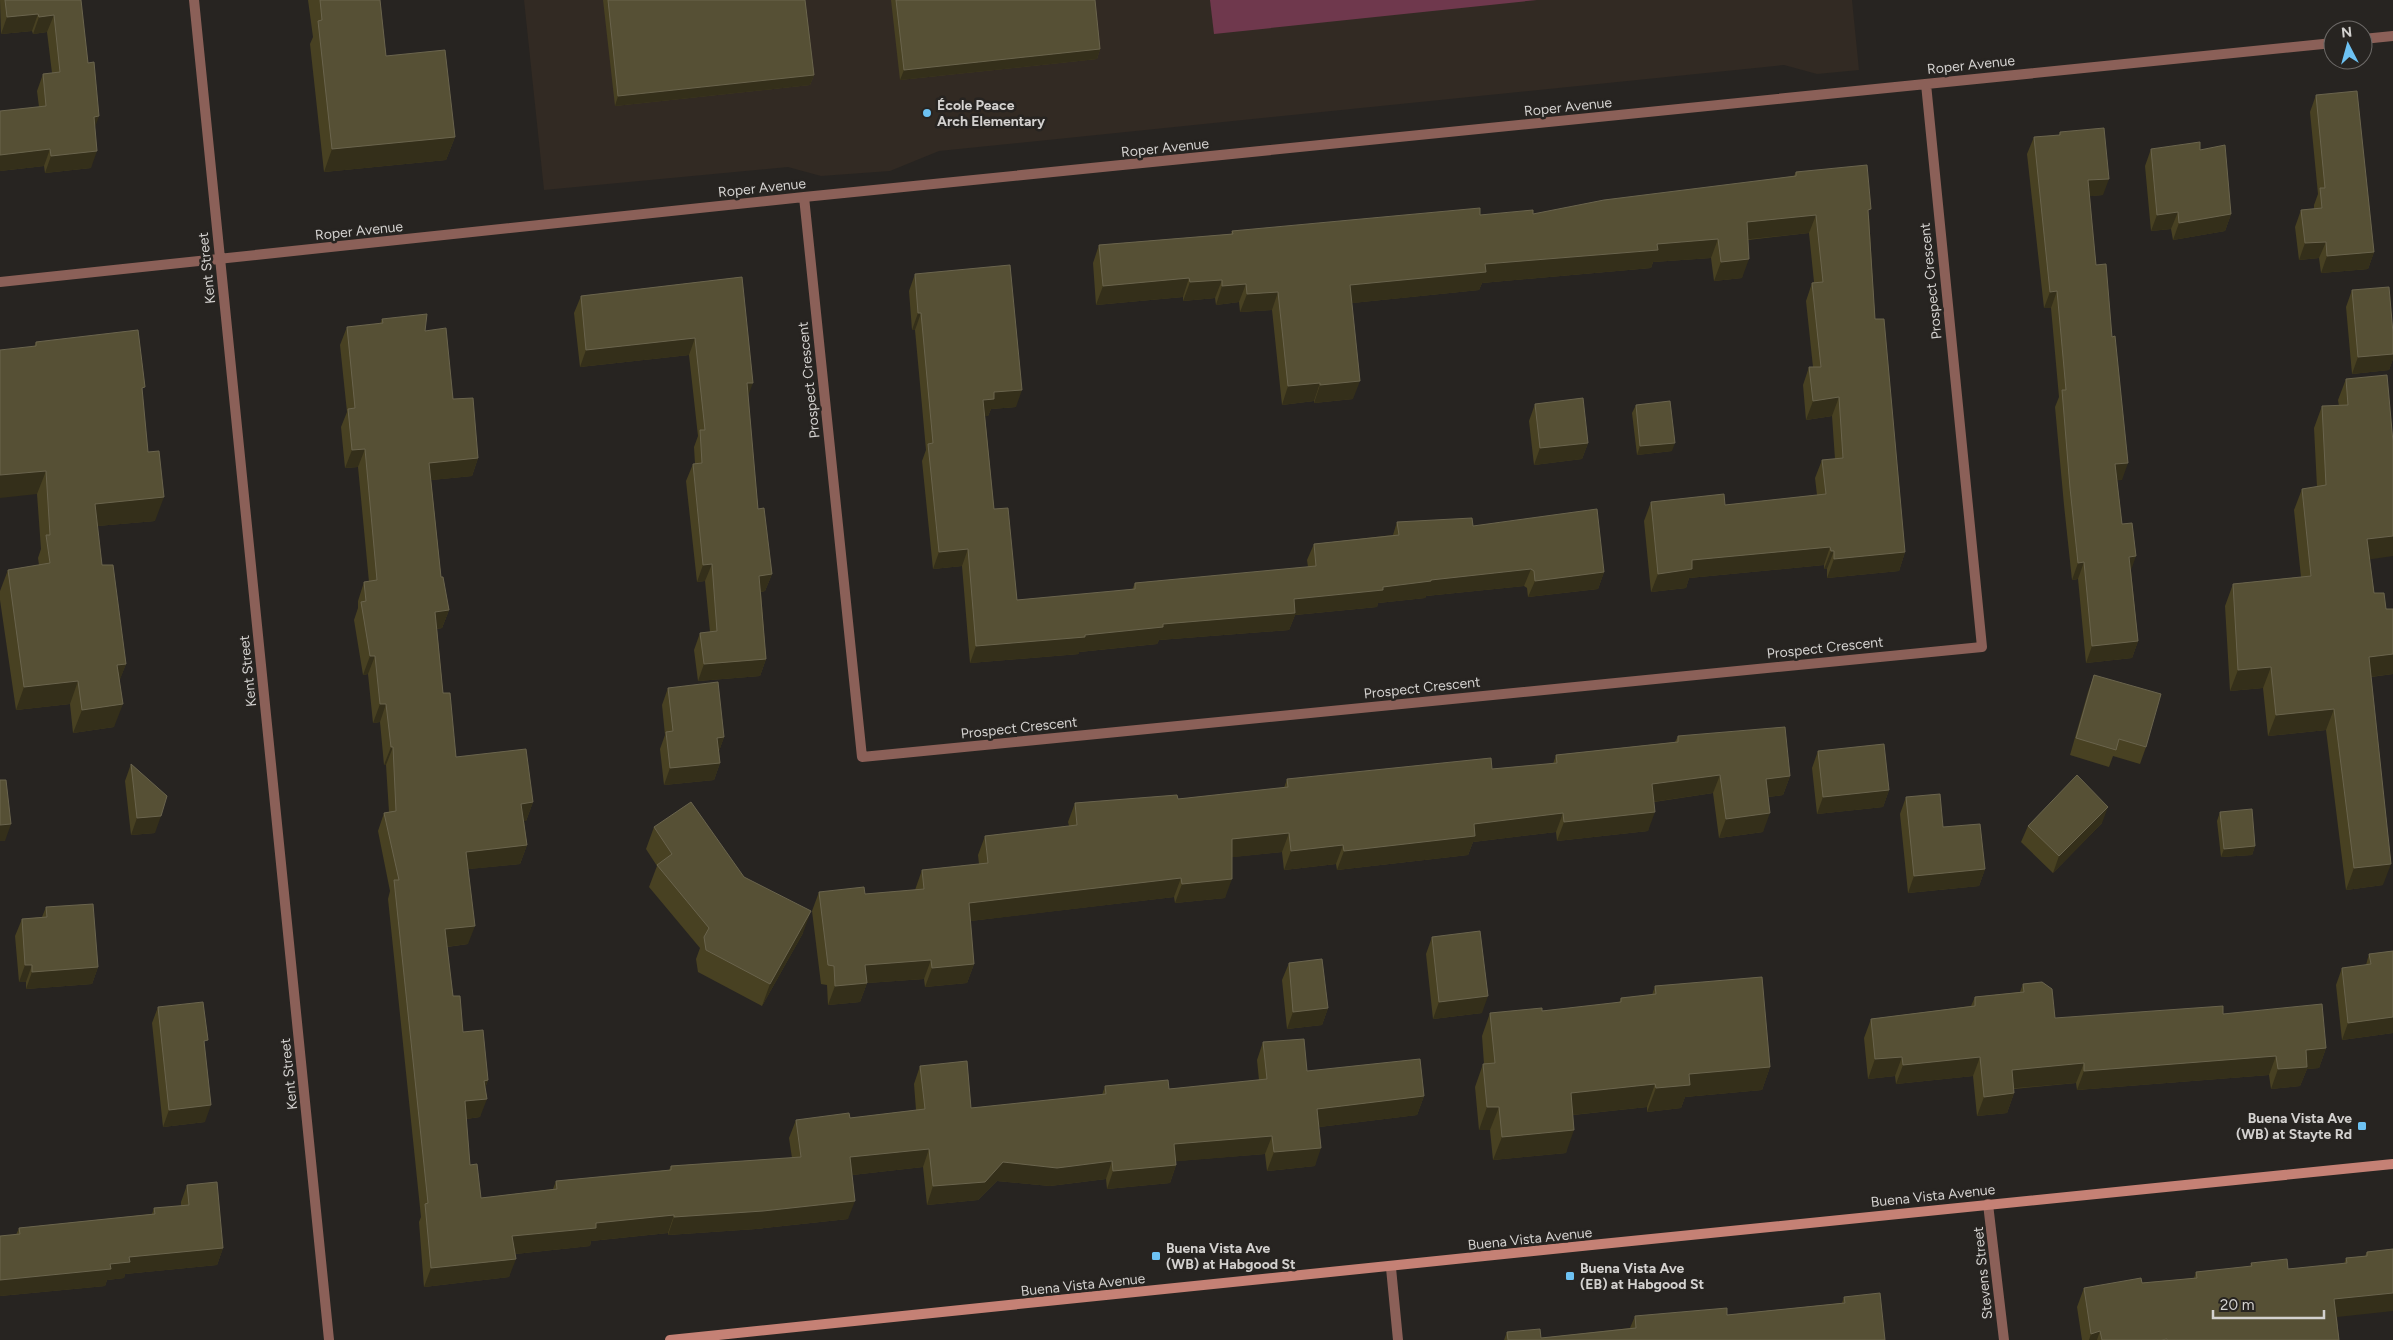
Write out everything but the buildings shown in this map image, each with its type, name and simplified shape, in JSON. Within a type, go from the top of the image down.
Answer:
[{"type":"street","name":"Kent Street","points":[[194,0],[329,1340]]},
{"type":"street","points":[[2373,39],[2393,36]]},
{"type":"street","name":"Roper Avenue","points":[[0,282],[804,197],[2323,43]]},
{"type":"street","name":"Prospect Crescent","points":[[804,197],[862,757],[1982,647],[1926,84]]},
{"type":"street","name":"Buena Vista Avenue","points":[[670,1340],[1391,1268],[1988,1204],[2393,1164]]},
{"type":"street","name":"Stevens Street","points":[[1988,1204],[2004,1340]]},
{"type":"street","points":[[1391,1268],[1398,1340]]},
{"type":"shaded area","name":"École Peace Arch Elementary","points":[[524,0],[1852,0],[1859,70],[1817,74],[1784,65],[939,151],[890,171],[821,176],[788,167],[544,190]]},
{"type":"shaded area","points":[[1210,0],[1537,0],[1214,34]]},
{"type":"place","name":"École Peace Arch Elementary","points":[[927,113]]},
{"type":"place","name":"Buena Vista Ave (WB) at Stayte Rd","points":[[2362,1126]]},
{"type":"place","name":"Buena Vista Ave (WB) at Habgood St","points":[[1156,1256]]},
{"type":"place","name":"Buena Vista Ave (EB) at Habgood St","points":[[1570,1276]]}]
